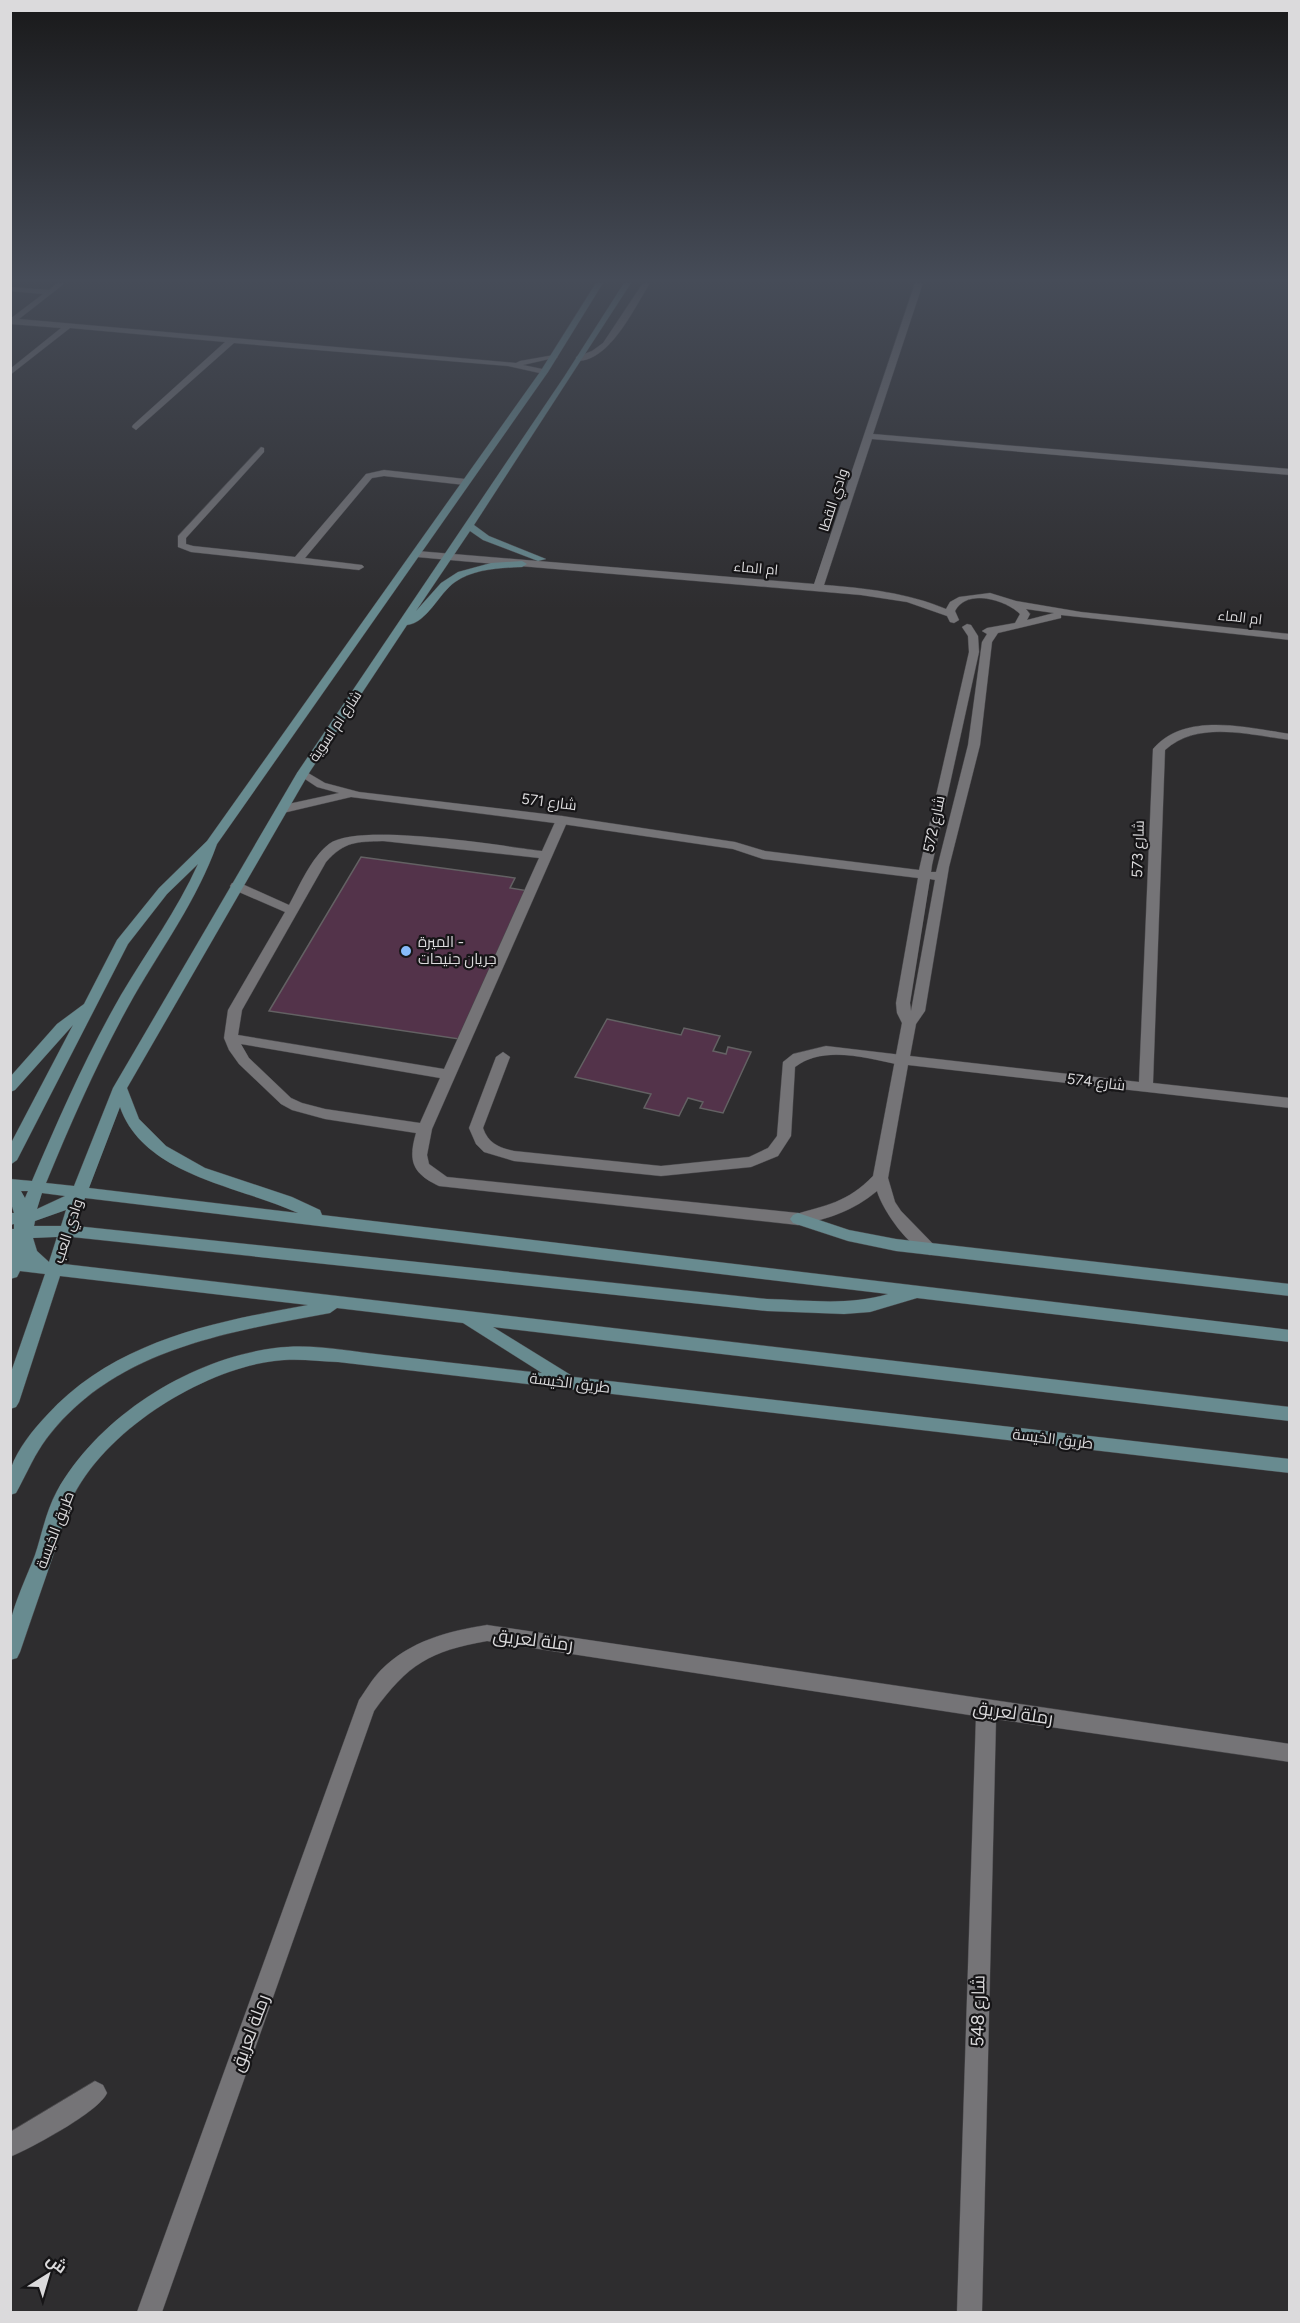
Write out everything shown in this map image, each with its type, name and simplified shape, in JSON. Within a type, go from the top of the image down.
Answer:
[{"type":"street","points":[[136,427],[175,391]]},
{"type":"street","points":[[10,1160],[122,943],[141,916],[211,844],[530,391]]},
{"type":"street","name":"شارع ام اسوية","points":[[80,1191],[120,1088],[303,773],[558,391]]},
{"type":"street","name":"وادي القطا","points":[[818,588],[883,391]]},
{"type":"street","points":[[868,436],[1290,472]]},
{"type":"street","points":[[261,450],[181,538],[179,543],[191,549],[359,567]]},
{"type":"street","points":[[297,561],[367,477],[384,473],[467,479]]},
{"type":"street","points":[[469,526],[493,541],[541,559]]},
{"type":"street","name":"ام الماء","points":[[419,550],[541,559],[604,569]]},
{"type":"street","name":"ام الماء","points":[[451,553],[522,564],[818,588],[906,599],[930,605],[950,614],[956,621],[967,627]]},
{"type":"street","points":[[401,627],[424,611],[443,587],[459,576],[488,567],[522,564]]},
{"type":"street","name":"ام الماء","points":[[906,599],[985,596],[1016,604],[1081,615],[1290,637]]},
{"type":"street","points":[[950,614],[950,608],[954,602],[963,598]]},
{"type":"street","points":[[1016,604],[1025,615],[1020,624]]},
{"type":"street","name":"ام الماء","points":[[995,632],[1048,617],[1081,615]]},
{"type":"street","points":[[967,627],[995,632]]},
{"type":"street","name":"شارع 572","points":[[909,1023],[903,1013],[903,1003],[925,870],[974,652],[973,636],[967,627]]},
{"type":"street","name":"شارع 572","points":[[880,1178],[909,1023],[918,1011],[942,872],[974,745],[987,642],[995,632]]},
{"type":"street","name":"شارع 573","points":[[1146,1088],[1159,749],[1177,734],[1193,730],[1232,730],[1290,736]]},
{"type":"street","name":"شارع 571","points":[[303,773],[321,785],[358,795],[562,820],[735,846],[763,855],[942,872]]},
{"type":"street","name":"شارع 571","points":[[283,809],[324,799],[358,795]]},
{"type":"street","points":[[562,820],[544,855],[450,1075],[424,1129],[417,1156],[422,1167],[431,1176],[444,1182],[798,1219],[848,1235],[896,1245],[1290,1290]]},
{"type":"street","points":[[424,1129],[310,1112],[297,1107],[278,1094],[236,1050],[231,1038],[235,1010],[321,860],[334,846],[349,839],[383,837],[544,855]]},
{"type":"street","points":[[55,1271],[35,1262],[19,1226],[93,1060],[196,882],[211,844]]},
{"type":"street","points":[[236,886],[293,910]]},
{"type":"street","points":[[10,1087],[62,1028],[89,1004]]},
{"type":"street","points":[[231,1038],[450,1075]]},
{"type":"street","name":"شارع 574","points":[[503,1057],[476,1128],[483,1143],[491,1150],[514,1156],[661,1171],[752,1162],[773,1152],[784,1136],[788,1065],[805,1052],[825,1050],[1290,1103]]},
{"type":"street","points":[[120,1088],[132,1121],[161,1150],[178,1161],[200,1172],[287,1201],[329,1220]]},
{"type":"street","points":[[798,1219],[819,1216],[855,1201],[880,1178],[888,1203],[896,1215],[917,1238],[930,1248]]},
{"type":"street","points":[[10,1185],[329,1220],[1290,1336]]},
{"type":"street","points":[[10,1185],[17,1196],[19,1226],[12,1268],[345,1304],[1290,1414]]},
{"type":"street","points":[[19,1226],[73,1199],[80,1191]]},
{"type":"street","name":"وادي العب","points":[[10,1402],[80,1191]]},
{"type":"street","points":[[19,1226],[767,1305],[844,1308],[870,1306],[920,1291]]},
{"type":"street","points":[[10,1488],[37,1438],[67,1403],[97,1379],[131,1359],[156,1347],[229,1326],[345,1304]]},
{"type":"street","points":[[465,1318],[572,1383]]},
{"type":"street","name":"طريق الخيسة","points":[[10,1652],[64,1496],[100,1444],[146,1407],[192,1381],[256,1358],[296,1353],[1290,1466]]},
{"type":"street","name":"رملة لعريق","points":[[149,2313],[366,1706],[388,1676],[417,1654],[450,1639],[487,1633],[1290,1753]]},
{"type":"street","name":"شارع 548","points":[[970,2313],[986,1709]]},
{"type":"street","points":[[10,2145],[55,2120],[95,2093]]},
{"type":"building","name":"الميرة - جريان جنيحات","points":[[361,857],[515,878],[510,888],[535,892],[466,1040],[269,1011]]},
{"type":"building","points":[[607,1019],[681,1035],[684,1028],[720,1036],[713,1051],[726,1054],[728,1047],[751,1052],[723,1113],[700,1108],[703,1102],[688,1098],[679,1116],[644,1108],[651,1094],[575,1077]]},
{"type":"place","name":"الميرة - جريان جنيحات","points":[[406,951]]}]
